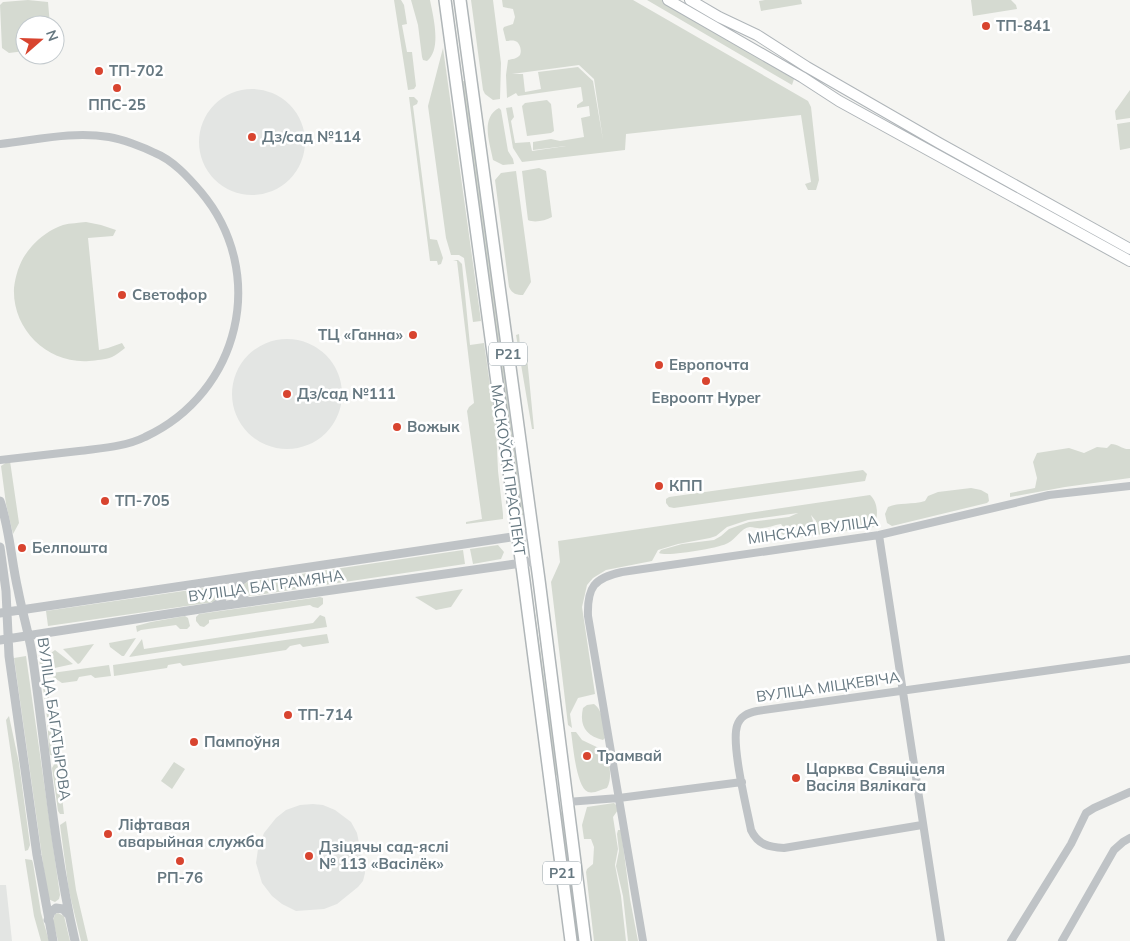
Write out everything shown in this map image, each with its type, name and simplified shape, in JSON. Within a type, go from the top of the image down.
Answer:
[{"type":"main road","name":"МАСКОЎСКІ ПРАСПЕКТ","points":[[445,0],[571,941]]},
{"type":"main road","name":"МАСКОЎСКІ ПРАСПЕКТ","points":[[460,0],[585,941]]},
{"type":"main road","points":[[668,0],[826,92],[1130,261]]},
{"type":"main road","points":[[690,0],[757,35],[939,143],[1130,249]]},
{"type":"main road","points":[[454,78],[469,76]]},
{"type":"main road","points":[[826,92],[831,80]]},
{"type":"main road","points":[[553,804],[567,802]]},
{"type":"street","points":[[0,144],[52,136],[87,135],[111,137],[157,153],[194,184],[212,206],[221,221],[236,263],[238,299],[232,340],[214,378],[197,400],[171,421],[135,442],[103,448],[0,460]]},
{"type":"street","name":"МІНСКАЯ ВУЛІЦА","points":[[643,941],[588,616],[588,598],[595,583],[604,577],[622,572],[879,535],[1049,495],[1130,486]]},
{"type":"street","name":"ВУЛІЦА БАГАТЫРОВА","points":[[0,501],[17,589],[29,636],[65,895],[75,941]]},
{"type":"street","name":"ВУЛІЦА БАГРАМЯНА","points":[[4,612],[532,534]]},
{"type":"street","points":[[879,535],[904,690],[940,941]]},
{"type":"street","points":[[0,546],[6,591],[4,640],[9,656],[44,899],[53,941]]},
{"type":"street","name":"ВУЛІЦА БАГРАМЯНА","points":[[4,640],[213,607],[536,561]]},
{"type":"street","points":[[246,577],[239,582],[237,591],[242,599],[251,602]]},
{"type":"street","points":[[210,582],[218,585],[223,593],[221,602],[213,607]]},
{"type":"street","name":"ВУЛІЦА МІЦКЕВІЧА","points":[[742,782],[735,737],[737,726],[746,714],[1130,659]]},
{"type":"street","points":[[567,802],[619,798],[742,782],[751,830],[762,844],[773,848],[784,848],[922,826]]},
{"type":"street","points":[[1011,941],[1071,844],[1086,813],[1130,792]]},
{"type":"street","points":[[1062,941],[1114,850],[1130,838]]},
{"type":"street","points":[[44,899],[48,903],[56,905],[63,900],[65,895]]},
{"type":"street","points":[[48,920],[51,912],[56,908],[63,908],[69,916]]},
{"type":"shaded area","points":[[28,0],[48,2],[49,15],[15,15],[15,52],[9,53],[2,48],[0,5],[3,2]]},
{"type":"shaded area","points":[[394,0],[401,0],[404,5],[407,24],[402,25],[407,52],[412,52],[416,86],[414,89],[408,90]]},
{"type":"shaded area","points":[[411,0],[430,0],[435,41],[432,56],[427,61],[423,60],[422,57],[418,25]]},
{"type":"shaded area","points":[[471,0],[493,0],[501,63],[500,99],[493,100],[483,90]]},
{"type":"shaded area","points":[[502,0],[633,0],[808,101],[811,107],[819,180],[816,190],[808,190],[805,184],[811,182],[801,115],[626,134],[625,150],[522,162],[513,148],[506,108],[512,107],[514,117],[511,121],[515,143],[530,142],[532,151],[566,146],[533,150],[533,142],[551,139],[560,141],[584,137],[581,118],[590,116],[589,106],[577,108],[577,105],[583,101],[581,87],[518,96],[516,93],[507,98],[506,75],[508,60],[520,55],[521,51],[517,42],[506,41],[503,29],[513,24],[515,17],[513,9],[503,7]],"holes":[[[579,65],[594,79],[603,140],[593,81],[578,67],[538,72],[541,89],[525,92],[523,74],[512,74]]]},
{"type":"shaded area","points":[[647,0],[662,0],[794,79],[792,85]]},
{"type":"shaded area","points":[[801,0],[802,4],[761,11],[759,1]]},
{"type":"shaded area","points":[[971,0],[1011,0],[1017,9],[973,16]]},
{"type":"shaded area","points":[[443,48],[481,321],[473,322],[464,258],[459,255],[451,255],[446,238],[428,106]]},
{"type":"shaded area","points":[[462,81],[465,81],[524,515],[521,515]]},
{"type":"shaded area","name":"Дз/сад №114","points":[[252,89],[272,93],[290,104],[301,122],[305,142],[301,162],[290,180],[272,191],[252,195],[232,191],[214,180],[203,162],[199,142],[203,122],[214,104],[232,93]]},
{"type":"shaded area","points":[[1130,90],[1130,118],[1116,120],[1115,111]]},
{"type":"shaded area","points":[[409,97],[414,97],[418,101],[413,106],[430,239],[437,240],[443,258],[441,264],[438,265],[437,261],[430,261]]},
{"type":"shaded area","points":[[547,100],[551,104],[554,131],[527,136],[522,106],[525,103]]},
{"type":"shaded area","points":[[499,108],[501,110],[508,151],[514,164],[503,165],[493,160],[488,124],[493,112]]},
{"type":"shaded area","points":[[1130,122],[1130,148],[1120,150],[1117,124]]},
{"type":"shaded area","points":[[539,168],[546,171],[552,217],[533,221],[528,220],[522,171]]},
{"type":"shaded area","points":[[516,171],[531,282],[523,295],[515,294],[509,287],[495,180],[501,173]]},
{"type":"shaded area","points":[[86,222],[116,230],[113,236],[88,238],[99,350],[122,343],[125,348],[109,358],[89,361],[60,357],[35,341],[19,318],[14,288],[22,260],[39,239],[63,225]]},
{"type":"shaded area","points":[[453,260],[458,260],[462,264],[470,345],[484,343],[496,427],[498,471],[503,514],[503,519],[466,524],[466,522],[482,519],[467,411],[474,403],[457,261]]},
{"type":"shaded area","points":[[519,334],[520,347],[526,347],[534,429],[532,429],[516,335]]},
{"type":"shaded area","name":"Дз/сад №111","points":[[287,339],[298,340],[308,344],[326,355],[337,373],[341,383],[341,405],[337,415],[326,433],[308,444],[298,448],[287,449],[276,448],[266,444],[248,433],[237,415],[233,405],[232,394],[233,383],[237,373],[248,355],[266,344],[276,340]]},
{"type":"shaded area","points":[[1111,444],[1130,449],[1130,478],[1010,497],[1010,493],[1035,488],[1037,478],[1033,462],[1037,453],[1069,448],[1084,453],[1097,447],[1107,448]]},
{"type":"shaded area","points":[[10,461],[19,523],[13,534],[6,504],[1,466]]},
{"type":"shaded area","points":[[863,470],[867,474],[865,481],[674,508],[669,507],[666,503],[666,499],[669,497]]},
{"type":"shaded area","points":[[971,488],[988,494],[989,501],[892,526],[887,523],[885,514],[888,507],[925,501],[928,496],[938,492]]},
{"type":"shaded area","points":[[870,495],[875,502],[877,511],[874,527],[795,538],[795,536],[815,526],[816,521],[811,515],[814,524],[784,536],[781,533],[783,527],[781,524],[767,528],[750,527],[744,529],[731,541],[723,545],[682,553],[659,553],[661,550],[682,544],[714,540],[729,529],[749,522],[789,517],[798,513],[748,520],[727,527],[716,536],[710,538],[678,544],[658,550],[652,561],[606,570],[593,578],[587,585],[582,607],[595,694],[578,698],[570,714],[572,728],[568,725],[551,582],[560,562],[558,541]]},
{"type":"shaded area","points":[[498,545],[504,552],[501,559],[473,564],[470,549]]},
{"type":"shaded area","points":[[463,550],[465,564],[251,596],[247,595],[243,590],[244,584],[247,582]]},
{"type":"shaded area","points":[[531,586],[558,773],[556,776],[554,776],[529,587]]},
{"type":"shaded area","points":[[216,587],[220,592],[218,601],[48,626],[46,611]]},
{"type":"shaded area","points":[[463,589],[451,607],[436,610],[415,597]]},
{"type":"shaded area","points":[[323,598],[323,604],[318,608],[310,605],[209,620],[209,623],[204,627],[200,626],[196,621],[196,617],[199,614]]},
{"type":"shaded area","points":[[320,615],[325,617],[327,627],[129,657],[142,639],[144,649],[313,623]]},
{"type":"shaded area","points":[[185,616],[188,618],[190,626],[187,629],[180,629],[176,625],[137,632],[136,626]]},
{"type":"shaded area","points":[[327,634],[329,643],[303,647],[300,644],[290,646],[286,650],[183,666],[180,663],[168,665],[167,668],[114,676],[113,665]]},
{"type":"shaded area","points":[[136,638],[124,656],[110,647],[109,643]]},
{"type":"shaded area","points":[[94,644],[78,664],[63,649]]},
{"type":"shaded area","points":[[55,650],[73,664],[50,669],[49,658]]},
{"type":"shaded area","points":[[26,656],[60,895],[59,899],[55,902],[48,899],[14,658]]},
{"type":"shaded area","points":[[39,658],[44,665],[57,756],[50,755],[49,750],[47,717]]},
{"type":"shaded area","points":[[109,665],[111,676],[95,678],[91,675],[79,677],[77,681],[62,683],[53,677],[52,673]]},
{"type":"shaded area","points":[[594,704],[600,711],[605,738],[603,740],[588,733],[583,725],[583,708]]},
{"type":"shaded area","points":[[9,716],[19,763],[30,845],[28,850],[25,851],[6,720]]},
{"type":"shaded area","points":[[571,732],[576,732],[582,740],[605,751],[610,774],[607,788],[588,792],[584,788],[578,774]]},
{"type":"shaded area","points":[[174,762],[185,769],[172,789],[161,781]]},
{"type":"shaded area","points":[[55,763],[58,763],[64,814],[60,814],[58,811],[52,768]]},
{"type":"shaded area","points":[[614,803],[618,810],[613,817],[618,849],[615,865],[626,941],[594,941],[586,872],[593,864],[594,847],[591,839],[584,839],[582,825],[587,807]]},
{"type":"shaded area","name":"Дзіцячы сад-яслі № 113 «Васілёк»","points":[[300,805],[323,805],[335,810],[351,822],[357,833],[365,873],[363,881],[358,887],[337,904],[324,909],[296,911],[272,896],[262,883],[256,863],[258,849],[264,833],[276,818],[286,810]]},
{"type":"shaded area","points":[[561,812],[564,814],[580,941],[575,941]]},
{"type":"shaded area","points":[[66,821],[76,890],[88,941],[81,941],[69,891],[60,825]]},
{"type":"shaded area","points":[[618,830],[621,830],[630,899],[638,941],[628,941],[623,896],[616,866],[619,851]]},
{"type":"shaded area","points":[[25,859],[32,860],[33,863],[41,913],[49,941],[41,941],[34,916]]},
{"type":"shaded area","points":[[0,885],[6,885],[12,941],[0,941]]},
{"type":"shaded area","points":[[58,913],[64,916],[70,941],[58,941],[53,921],[55,914]]},
{"type":"place","name":"ТП-841","points":[[986,26]]},
{"type":"place","name":"ТП-702","points":[[99,71]]},
{"type":"place","name":"ППС-25","points":[[117,88]]},
{"type":"place","name":"Дз/сад №114","points":[[252,137]]},
{"type":"place","name":"Светофор","points":[[122,295]]},
{"type":"place","name":"ТЦ «Ганна»","points":[[413,335]]},
{"type":"place","name":"Европочта","points":[[659,365]]},
{"type":"place","name":"Евроопт Hyper","points":[[706,381]]},
{"type":"place","name":"Дз/сад №111","points":[[287,394]]},
{"type":"place","name":"Вожык","points":[[397,427]]},
{"type":"place","name":"КПП","points":[[659,486]]},
{"type":"place","name":"ТП-705","points":[[105,501]]},
{"type":"place","name":"Белпошта","points":[[22,548]]},
{"type":"place","name":"ТП-714","points":[[288,715]]},
{"type":"place","name":"Пампоўня","points":[[194,742]]},
{"type":"place","name":"Трамвай","points":[[587,756]]},
{"type":"place","name":"Царква Свяціцеля Васіля Вялікага","points":[[796,778]]},
{"type":"place","name":"Ліфтавая аварыйная служба","points":[[108,834]]},
{"type":"place","name":"Дзіцячы сад-яслі № 113 «Васілёк»","points":[[309,856]]},
{"type":"place","name":"РП-76","points":[[180,861]]}]
